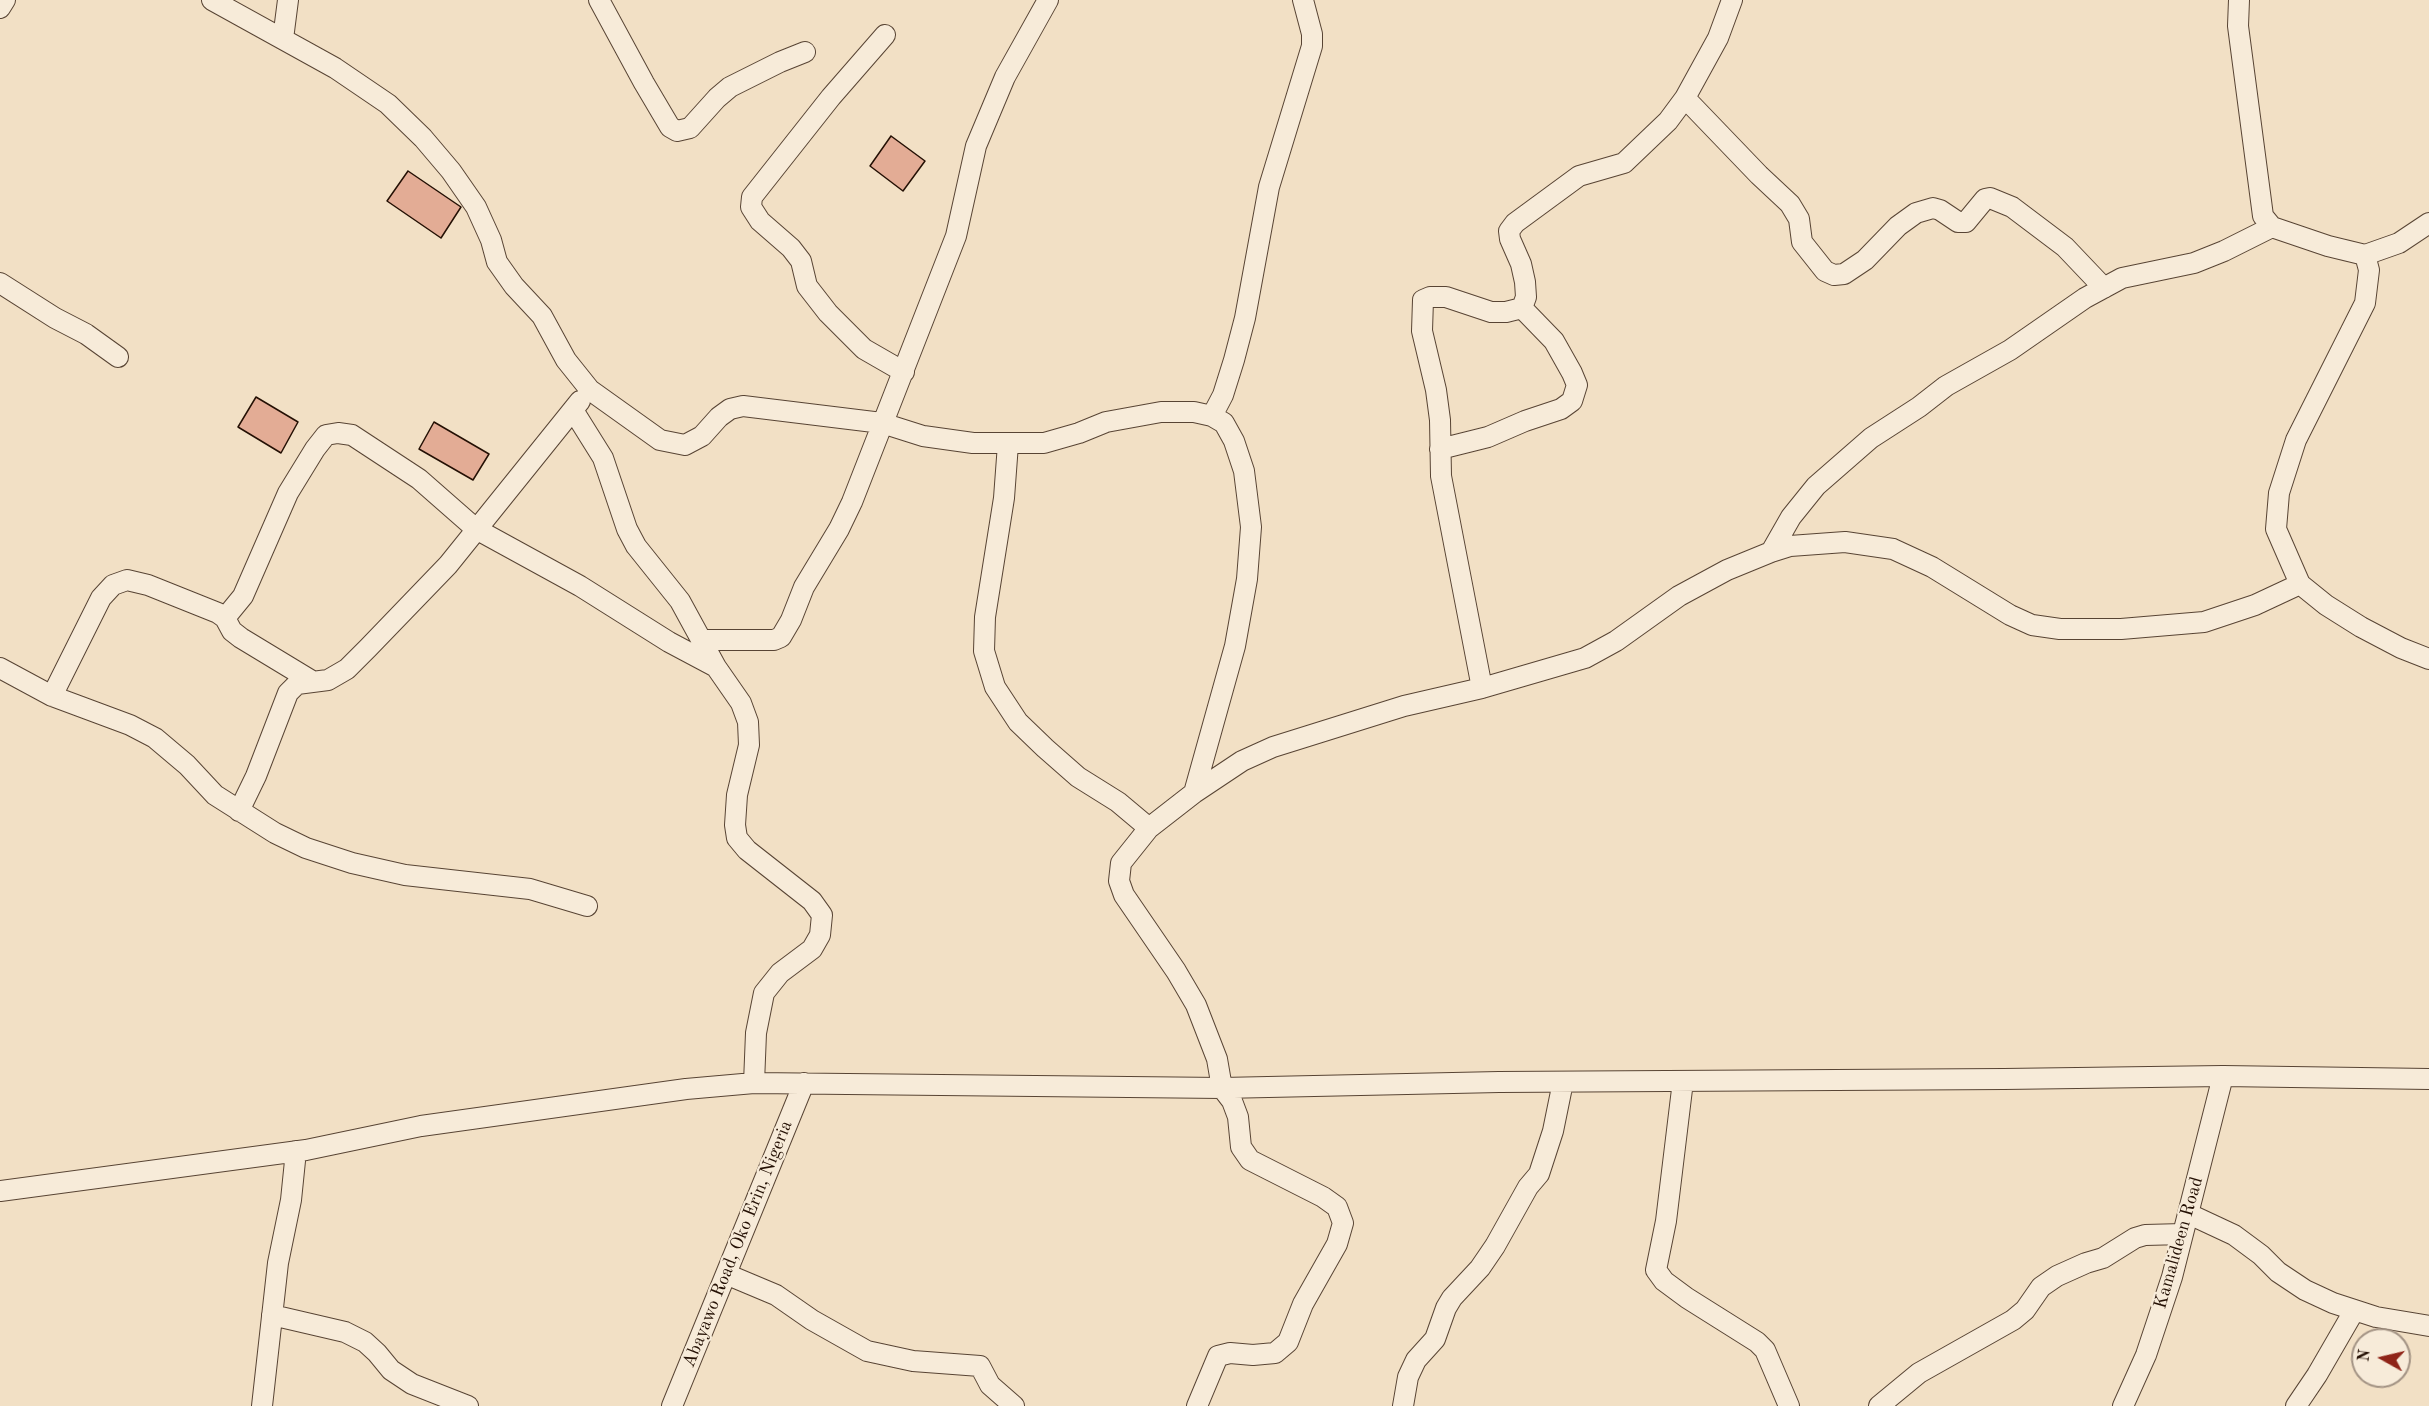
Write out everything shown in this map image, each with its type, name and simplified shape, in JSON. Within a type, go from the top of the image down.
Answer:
[{"type":"street","points":[[0,8],[5,0]]},
{"type":"street","points":[[212,0],[334,68],[388,104],[423,138],[451,171],[476,207],[491,240],[496,262],[514,286],[542,315],[566,360],[590,390],[660,440],[685,445],[702,436],[719,417],[730,409],[743,406],[882,423],[922,436],[973,443],[1044,443],[1106,422],[1161,412],[1194,412],[1212,416],[1224,423],[1234,441],[1244,471],[1251,527],[1247,579],[1235,646],[1194,792]]},
{"type":"street","points":[[283,39],[288,0]]},
{"type":"street","points":[[599,0],[639,75],[670,127],[677,131],[690,129],[717,98],[730,87],[806,52]]},
{"type":"street","points":[[701,640],[765,641],[781,637],[804,587],[839,529],[852,502],[956,236],[976,146],[1005,77],[1048,0]]},
{"type":"street","points":[[1212,416],[1223,395],[1234,360],[1245,318],[1274,166],[1312,46],[1312,34],[1303,0]]},
{"type":"street","points":[[1522,308],[1526,297],[1525,282],[1509,231],[1515,222],[1579,176],[1624,163],[1668,121],[1685,98],[1718,38],[1732,0]]},
{"type":"street","points":[[2239,0],[2238,26],[2253,131],[2257,182],[2263,216],[2272,227],[2328,246],[2365,255],[2399,243],[2429,223]]},
{"type":"street","points":[[885,35],[752,197],[751,207],[760,221],[791,248],[801,261],[807,286],[828,314],[864,349],[904,372]]},
{"type":"street","points":[[1685,98],[1714,130],[1790,204],[1799,219],[1802,242],[1825,271],[1844,274],[1865,260],[1898,226],[1916,213],[1933,208],[1958,222],[1966,222],[1985,199],[1990,198],[2012,207],[2065,248],[2104,288]]},
{"type":"street","points":[[1771,552],[1791,517],[1816,486],[1871,438],[1919,407],[1946,386],[2010,350],[2068,310],[2122,278],[2194,263],[2272,227]]},
{"type":"street","points":[[2365,255],[2369,270],[2365,303],[2296,440],[2279,493],[2276,529],[2300,584],[2326,605],[2361,627],[2401,648],[2429,659]]},
{"type":"street","points":[[0,283],[54,318],[86,334],[118,357]]},
{"type":"street","points":[[1482,688],[1447,510],[1436,390],[1422,331],[1423,300],[1430,297],[1446,297],[1491,312],[1506,312],[1522,308]]},
{"type":"street","points":[[1440,449],[1488,437],[1561,409],[1572,400],[1577,385],[1572,373],[1554,341],[1522,308]]},
{"type":"street","points":[[240,811],[256,777],[288,693],[297,684],[328,680],[347,669],[448,565],[590,390]]},
{"type":"street","points":[[573,410],[603,458],[627,529],[636,546],[680,602],[716,667],[741,703],[748,722],[749,745],[737,795],[735,825],[737,838],[747,850],[812,901],[822,915],[820,935],[812,949],[780,973],[764,993],[756,1033],[754,1083]]},
{"type":"street","points":[[225,618],[243,596],[288,493],[326,435],[338,433],[352,435],[419,479],[476,529],[580,586],[669,642],[716,667]]},
{"type":"street","points":[[1008,444],[1004,498],[985,617],[984,651],[995,687],[1018,722],[1045,748],[1078,777],[1118,802],[1149,828]]},
{"type":"street","points":[[1197,1406],[1218,1356],[1230,1353],[1253,1355],[1275,1353],[1288,1342],[1303,1304],[1337,1244],[1343,1223],[1338,1207],[1250,1160],[1241,1147],[1238,1117],[1233,1101],[1222,1088],[1217,1059],[1196,1005],[1176,971],[1124,895],[1119,881],[1121,863],[1149,828],[1194,792],[1242,761],[1273,747],[1404,706],[1482,688],[1585,658],[1616,641],[1679,596],[1727,570],[1790,546],[1845,542],[1893,549],[1932,567],[2010,615],[2032,625],[2060,629],[2121,629],[2204,622],[2255,605],[2300,584]]},
{"type":"street","points":[[52,696],[101,598],[113,585],[127,580],[148,585],[225,618],[232,631],[241,638],[312,681]]},
{"type":"street","points":[[0,668],[52,696],[130,725],[155,738],[187,765],[215,795],[275,833],[306,848],[352,863],[405,875],[530,890],[587,906]]},
{"type":"street","points":[[0,1191],[296,1151],[421,1126],[686,1089],[754,1083],[1222,1088],[1563,1082],[2223,1076],[2429,1079]]},
{"type":"street","name":"Kamalideen Road","points":[[2123,1406],[2146,1355],[2183,1234],[2223,1076]]},
{"type":"street","points":[[1683,1081],[1666,1221],[1656,1270],[1664,1281],[1686,1298],[1757,1341],[1765,1350],[1789,1406]]},
{"type":"street","points":[[1403,1406],[1404,1392],[1412,1368],[1416,1360],[1435,1339],[1446,1308],[1490,1254],[1528,1187],[1539,1174],[1553,1131],[1563,1082]]},
{"type":"street","name":"Abayawo Road, Oko Erin, Nigeria","points":[[672,1406],[804,1083]]},
{"type":"street","points":[[262,1406],[278,1263],[291,1200],[296,1151]]},
{"type":"street","points":[[2189,1214],[2234,1235],[2261,1255],[2278,1272],[2305,1290],[2354,1311],[2429,1326]]},
{"type":"street","points":[[1879,1406],[1919,1373],[2013,1320],[2025,1310],[2041,1287],[2057,1276],[2103,1258],[2135,1238],[2145,1235],[2183,1234]]},
{"type":"street","points":[[726,1274],[776,1295],[831,1332],[867,1351],[914,1361],[980,1366],[990,1385],[1014,1406]]},
{"type":"street","points":[[2296,1406],[2318,1375],[2354,1311]]},
{"type":"street","points":[[272,1315],[345,1332],[365,1342],[391,1370],[412,1384],[468,1406]]},
{"type":"building","points":[[891,136],[925,161],[903,191],[870,166]]},
{"type":"building","points":[[408,171],[461,207],[441,238],[387,201]]},
{"type":"building","points":[[256,397],[298,422],[281,453],[238,427]]},
{"type":"building","points":[[434,422],[489,454],[473,480],[419,449]]}]
